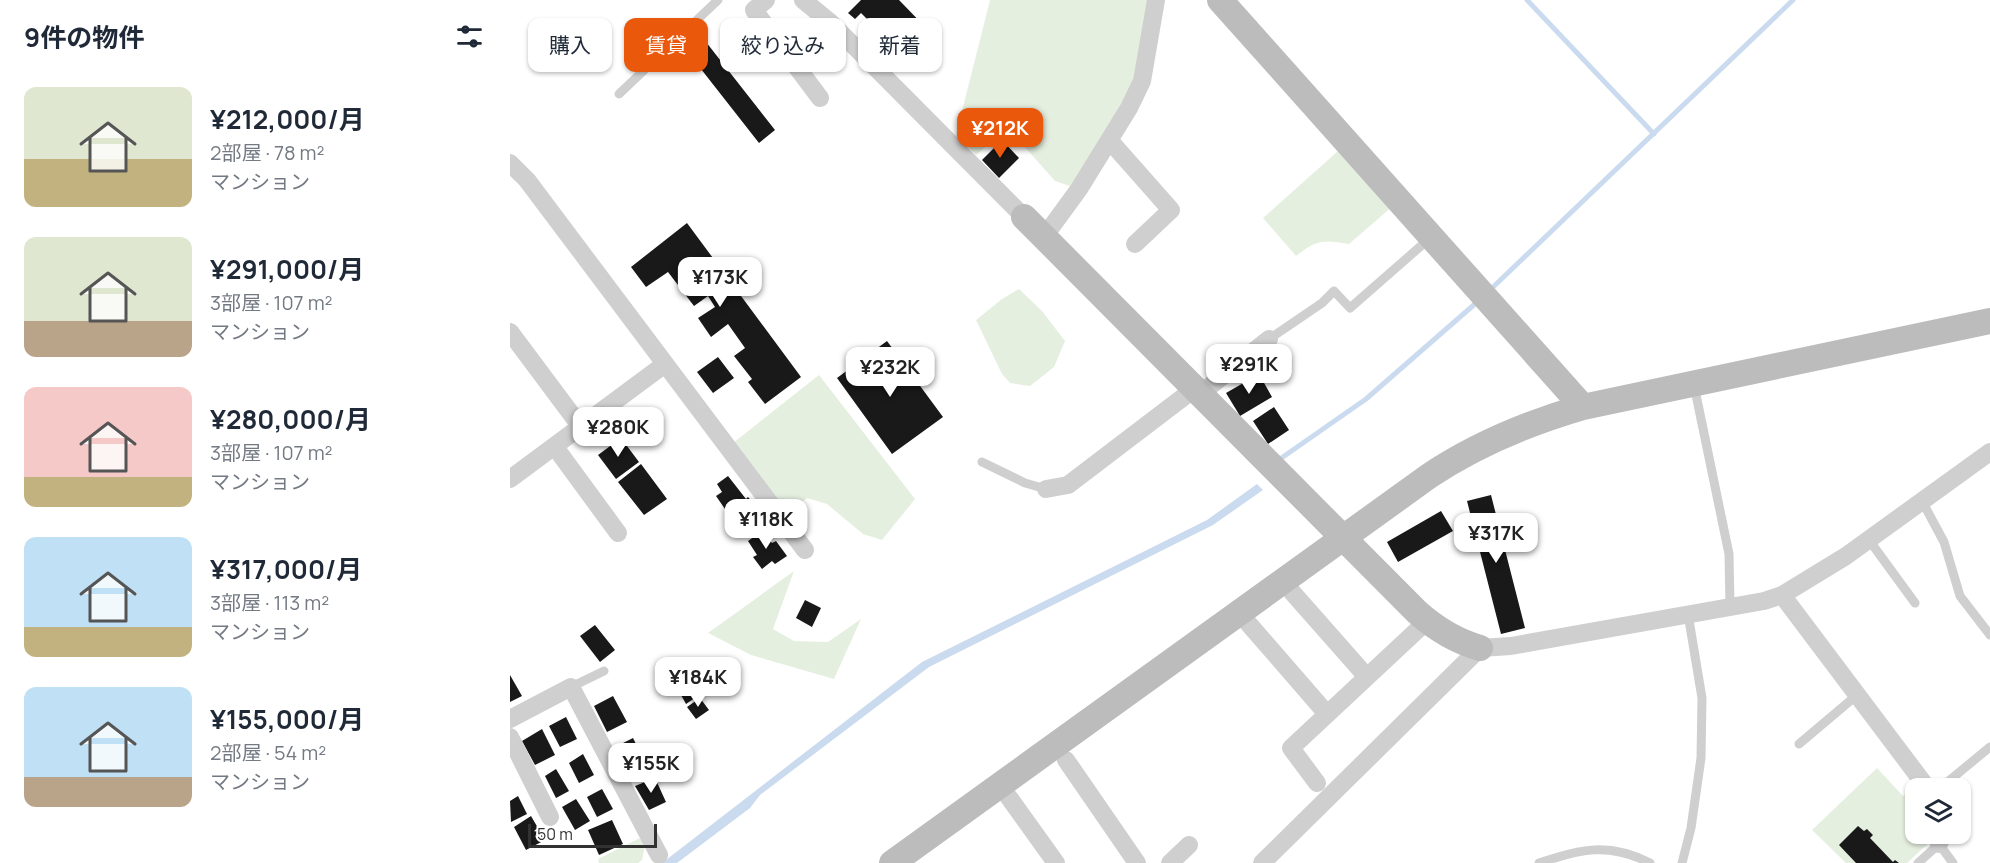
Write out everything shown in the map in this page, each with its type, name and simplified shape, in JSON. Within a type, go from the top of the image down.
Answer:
[{"type":"street","points":[[766,0],[754,10],[820,98]]},
{"type":"street","points":[[803,0],[831,23],[1427,621],[1456,639],[1480,648],[1511,646],[1764,602],[1782,595],[1823,571],[1990,452]]},
{"type":"street","points":[[1044,237],[1110,141],[1142,81],[1156,0]]},
{"type":"street","points":[[1220,0],[1583,407]]},
{"type":"street","points":[[1110,141],[1170,210],[1135,244]]},
{"type":"street","points":[[510,163],[517,182],[665,364],[805,550]]},
{"type":"street","points":[[892,863],[1459,456],[1522,427],[1583,407],[1990,321]]},
{"type":"street","points":[[510,332],[581,427]]},
{"type":"street","points":[[1046,489],[1068,485],[1269,339]]},
{"type":"street","points":[[510,479],[665,364]]},
{"type":"street","points":[[555,447],[618,532]]},
{"type":"street","points":[[1292,592],[1367,677]]},
{"type":"street","points":[[1782,595],[1921,778]]},
{"type":"street","points":[[1317,783],[1291,748],[1427,621]]},
{"type":"street","points":[[1248,623],[1327,714]]},
{"type":"street","points":[[1263,863],[1480,648]]},
{"type":"street","points":[[510,718],[571,687],[659,855]]},
{"type":"street","points":[[510,737],[550,817]]},
{"type":"street","points":[[1064,757],[1137,863]]},
{"type":"street","points":[[1000,785],[1056,863]]},
{"type":"street","points":[[1170,863],[1189,845]]},
{"type":"lane","points":[[620,94],[718,0]]},
{"type":"lane","points":[[1269,339],[1322,303],[1334,291],[1350,308],[1432,237]]},
{"type":"lane","points":[[1694,385],[1729,554],[1730,607]]},
{"type":"lane","points":[[982,462],[1025,483],[1046,489]]},
{"type":"lane","points":[[1922,501],[1944,542],[1960,596],[1990,635]]},
{"type":"lane","points":[[1869,540],[1916,603]]},
{"type":"lane","points":[[1682,863],[1691,828],[1701,758],[1701,698],[1688,614]]},
{"type":"lane","points":[[571,687],[604,671]]},
{"type":"lane","points":[[1799,744],[1857,695]]},
{"type":"lane","points":[[1953,778],[1990,747]]},
{"type":"lane","points":[[1918,863],[1936,844]]},
{"type":"lane","points":[[1944,844],[1953,863]]},
{"type":"lane","points":[[1539,863],[1568,853],[1602,849],[1629,854],[1650,863]]},
{"type":"green space","points":[[990,0],[1156,0],[1142,81],[1079,189],[1055,181],[1008,128],[976,155],[956,135]]},
{"type":"green space","points":[[1338,151],[1394,205],[1349,244],[1321,242],[1310,246],[1296,256],[1263,218]]},
{"type":"green space","points":[[1019,289],[1042,311],[1065,341],[1054,367],[1030,386],[1010,383],[1002,374],[976,320],[1002,299]]},
{"type":"green space","points":[[819,375],[915,499],[882,540],[863,534],[827,504],[807,498],[785,515],[733,443]]},
{"type":"green space","points":[[794,571],[773,629],[794,641],[828,642],[861,619],[834,679],[751,655],[708,633]]},
{"type":"green space","points":[[1877,768],[1903,796],[1905,794],[1905,844],[1928,844],[1907,863],[1846,863],[1812,830]]},
{"type":"green space","points":[[640,838],[645,846],[642,860],[638,863],[599,863],[598,859]]},
{"type":"water","points":[[1257,484],[1263,490],[1213,525],[929,667],[760,795],[750,808],[677,863],[662,863],[922,662],[1207,520]]},
{"type":"building","points":[[861,0],[899,0],[916,18],[866,18],[861,13],[855,19],[848,13]]},
{"type":"building","points":[[708,45],[720,60],[720,72],[730,72],[775,130],[759,143],[703,72],[708,72]]},
{"type":"building","points":[[1002,140],[1019,158],[999,178],[982,160]]},
{"type":"building","points":[[687,223],[801,377],[765,404],[748,382],[752,379],[734,356],[745,348],[728,324],[711,337],[698,318],[715,307],[708,296],[694,306],[668,272],[646,287],[631,267]]},
{"type":"building","points":[[887,341],[943,417],[892,454],[837,378]]},
{"type":"building","points":[[718,357],[734,378],[713,393],[697,372]]},
{"type":"building","points":[[1259,374],[1272,397],[1240,416],[1226,393]]},
{"type":"building","points":[[1274,407],[1289,430],[1268,444],[1253,421]]},
{"type":"building","points":[[621,438],[639,462],[616,479],[598,455]]},
{"type":"building","points":[[641,464],[667,499],[644,515],[618,482]]},
{"type":"building","points":[[728,476],[746,499],[748,497],[758,509],[736,525],[716,496],[722,492],[717,484]]},
{"type":"building","points":[[1491,495],[1525,628],[1501,634],[1467,501]]},
{"type":"building","points":[[1441,511],[1453,531],[1398,562],[1387,542]]},
{"type":"building","points":[[762,531],[772,543],[776,541],[787,556],[775,564],[772,561],[762,569],[753,557],[757,555],[748,541]]},
{"type":"building","points":[[805,600],[821,608],[812,627],[796,618]]},
{"type":"building","points":[[595,625],[615,650],[600,662],[580,636]]},
{"type":"building","points":[[690,665],[705,691],[686,704],[671,677]]},
{"type":"building","points":[[510,675],[522,696],[510,702]]},
{"type":"building","points":[[613,696],[627,722],[607,732],[594,706]]},
{"type":"building","points":[[700,698],[709,710],[696,719],[687,707]]},
{"type":"building","points":[[566,717],[577,739],[560,747],[549,726]]},
{"type":"building","points":[[542,729],[555,755],[535,765],[522,741]]},
{"type":"building","points":[[633,738],[645,762],[631,770],[619,745]]},
{"type":"building","points":[[583,754],[594,775],[579,783],[569,763]]},
{"type":"building","points":[[556,769],[569,791],[556,798],[545,776]]},
{"type":"building","points":[[655,778],[666,802],[649,810],[635,786]]},
{"type":"building","points":[[602,789],[613,809],[597,817],[587,797]]},
{"type":"building","points":[[518,796],[527,814],[511,822],[510,801]]},
{"type":"building","points":[[576,799],[590,821],[575,830],[562,807]]},
{"type":"building","points":[[531,816],[545,840],[526,850],[514,827]]},
{"type":"building","points":[[612,820],[623,844],[599,855],[588,830]]},
{"type":"building","points":[[1858,826],[1864,831],[1867,829],[1873,835],[1870,838],[1893,862],[1895,860],[1899,863],[1856,863],[1839,845]]},
{"type":"waterway","points":[[1527,0],[1654,134]]},
{"type":"waterway","points":[[1491,289],[1793,0]]},
{"type":"waterway","points":[[1280,459],[1366,399],[1476,303]]}]
